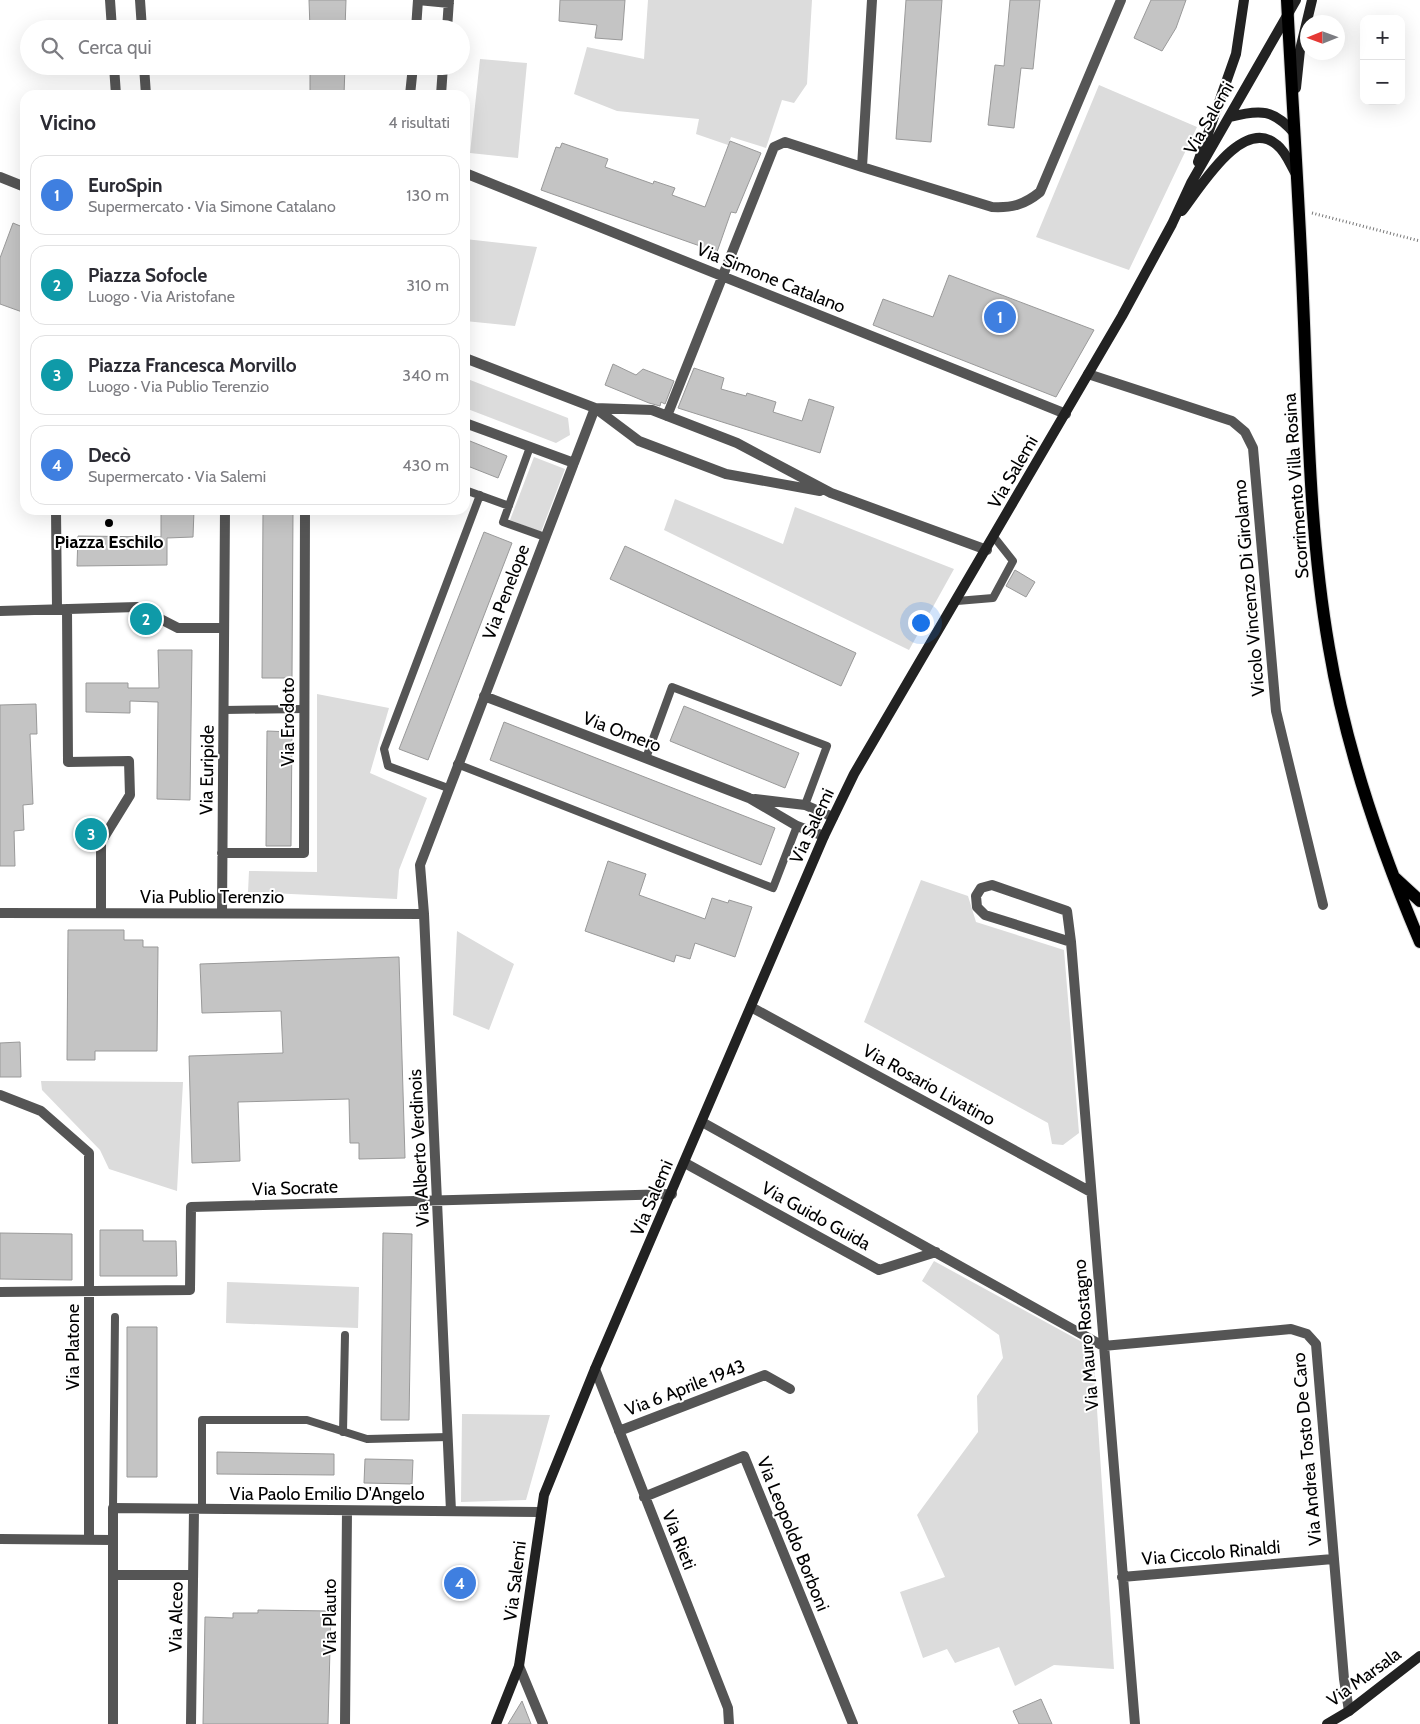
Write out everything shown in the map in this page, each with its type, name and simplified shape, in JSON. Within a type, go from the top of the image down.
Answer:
[{"type":"main road","name":"Scorrimento Villa Rosina","points":[[1287,0],[1300,210],[1311,474],[1317,560],[1329,650],[1365,795],[1391,874],[1420,942]]},
{"type":"main road","points":[[1391,874],[1420,901]]},
{"type":"street","points":[[110,0],[111,20]]},
{"type":"street","points":[[140,0],[141,20]]},
{"type":"street","points":[[417,20],[418,0],[451,1],[448,20]]},
{"type":"street","points":[[862,168],[872,0]]},
{"type":"street","points":[[667,416],[774,147],[785,142],[862,168],[992,207],[1011,208],[1027,203],[1040,192],[1121,0]]},
{"type":"street","points":[[1191,183],[1236,54],[1244,0]]},
{"type":"street","name":"Via Salemi","points":[[496,1724],[519,1666],[544,1495],[595,1369],[672,1194],[824,836],[854,774],[1066,414],[1172,224],[1191,183],[1296,0]]},
{"type":"street","points":[[1294,109],[1300,50],[1312,0]]},
{"type":"street","points":[[115,75],[116,90]]},
{"type":"street","points":[[145,75],[146,90]]},
{"type":"street","points":[[411,90],[412,75]]},
{"type":"street","points":[[441,90],[442,75]]},
{"type":"street","points":[[1230,117],[1261,111],[1283,120],[1296,135]]},
{"type":"street","points":[[1172,224],[1226,155],[1238,144],[1249,139],[1265,138],[1277,144],[1284,152],[1298,179]]},
{"type":"street","name":"Via Simone Catalano","points":[[470,175],[1066,414]]},
{"type":"street","points":[[0,177],[20,185]]},
{"type":"street","points":[[470,360],[595,408],[639,442],[726,474],[831,493]]},
{"type":"street","name":"Vicolo Vincenzo Di Girolamo","points":[[1088,374],[1232,421],[1245,432],[1253,448],[1276,711],[1323,905]]},
{"type":"street","points":[[595,408],[652,410],[737,443],[831,493],[987,550]]},
{"type":"street","name":"Via Penelope","points":[[448,788],[595,408]]},
{"type":"street","points":[[470,425],[574,463]]},
{"type":"street","points":[[56,515],[68,762],[129,761],[130,795],[101,842],[101,913]]},
{"type":"street","name":"Via Euripide","points":[[222,913],[225,515]]},
{"type":"street","name":"Via Erodoto","points":[[222,853],[304,853],[305,515]]},
{"type":"street","points":[[0,611],[137,608],[178,628],[224,628]]},
{"type":"street","name":"Via Omero","points":[[484,696],[749,798]]},
{"type":"street","name":"Via Alberto Verdinois","points":[[448,788],[420,865],[424,914],[451,1511]]},
{"type":"street","points":[[749,798],[805,805],[833,817]]},
{"type":"street","points":[[749,798],[797,826],[824,836]]},
{"type":"street","name":"Via Mauro Rostagno","points":[[1071,942],[985,915],[977,907],[976,896],[982,888],[992,885],[1067,911],[1071,942],[1135,1724]]},
{"type":"street","name":"Via Publio Terenzio","points":[[0,913],[424,914]]},
{"type":"street","name":"Via Rosario Livatino","points":[[751,1007],[1091,1192]]},
{"type":"street","name":"Via Platone","points":[[0,1095],[41,1111],[89,1154],[89,1540]]},
{"type":"street","name":"Via Guido Guida","points":[[702,1122],[1103,1346]]},
{"type":"street","name":"Via Guido Guida","points":[[685,1163],[878,1270],[936,1252]]},
{"type":"street","name":"Via Socrate","points":[[0,1292],[190,1290],[190,1207],[672,1194]]},
{"type":"street","name":"Via Andrea Tosto De Caro","points":[[1103,1346],[1291,1329],[1307,1334],[1316,1344],[1333,1559],[1344,1678],[1349,1711]]},
{"type":"street","name":"Via Rieti","points":[[595,1369],[728,1708],[730,1724]]},
{"type":"street","name":"Via 6 Aprile 1943","points":[[619,1430],[765,1375],[790,1389]]},
{"type":"street","name":"Via Leopoldo Borboni","points":[[644,1497],[744,1456],[853,1724]]},
{"type":"street","points":[[113,1508],[113,1724]]},
{"type":"street","name":"Via Paolo Emilio D'Angelo","points":[[113,1508],[540,1512]]},
{"type":"street","name":"Via Alceo","points":[[191,1724],[193,1576],[198,1509]]},
{"type":"street","name":"Via Plauto","points":[[345,1724],[347,1511]]},
{"type":"street","points":[[0,1539],[113,1540]]},
{"type":"street","name":"Via Ciccolo Rinaldi","points":[[1122,1576],[1333,1559]]},
{"type":"street","points":[[113,1575],[193,1576]]},
{"type":"street","name":"Via Marsala","points":[[1327,1724],[1349,1711],[1420,1656]]},
{"type":"street","points":[[519,1666],[543,1724]]},
{"type":"lane","points":[[530,447],[503,522],[545,537]]},
{"type":"lane","points":[[470,492],[509,506]]},
{"type":"lane","points":[[448,788],[388,766],[384,749],[480,495]]},
{"type":"lane","points":[[957,601],[994,598],[1013,561],[994,538]]},
{"type":"lane","points":[[646,758],[672,687],[827,746],[805,805]]},
{"type":"lane","points":[[224,710],[304,709]]},
{"type":"lane","points":[[457,764],[772,888],[797,826]]},
{"type":"lane","points":[[113,1508],[115,1317]]},
{"type":"lane","points":[[344,1432],[345,1335]]},
{"type":"lane","points":[[198,1509],[202,1420],[307,1420],[367,1439],[448,1436]]},
{"type":"path","points":[[1300,210],[1420,241]]},
{"type":"shaded area","points":[[648,0],[812,0],[807,84],[794,103],[782,100],[766,148],[731,137],[728,145],[696,134],[699,119],[617,111],[574,94],[587,47],[644,59]]},
{"type":"shaded area","points":[[480,59],[527,63],[518,158],[470,153]]},
{"type":"shaded area","points":[[1099,85],[1197,127],[1129,270],[1036,237]]},
{"type":"shaded area","points":[[470,240],[537,247],[515,326],[470,322]]},
{"type":"shaded area","points":[[470,380],[568,418],[570,435],[556,443],[470,410]]},
{"type":"shaded area","points":[[534,457],[565,469],[541,532],[510,520]]},
{"type":"shaded area","points":[[675,499],[783,544],[795,507],[954,569],[909,650],[664,530]]},
{"type":"shaded area","points":[[317,694],[389,708],[370,773],[427,798],[399,870],[397,899],[248,892],[249,871],[317,872]]},
{"type":"shaded area","points":[[921,880],[968,896],[976,922],[1064,950],[1079,1133],[1063,1145],[1052,1144],[1048,1123],[864,1022]]},
{"type":"shaded area","points":[[457,931],[514,964],[489,1030],[453,1015]]},
{"type":"shaded area","points":[[41,1081],[183,1082],[177,1191],[109,1169],[100,1150],[42,1090]]},
{"type":"shaded area","points":[[934,1261],[1093,1348],[1114,1669],[1054,1665],[1015,1686],[999,1647],[955,1663],[947,1649],[923,1658],[900,1592],[945,1577],[917,1515],[978,1432],[977,1396],[1003,1358],[999,1335],[922,1281]]},
{"type":"shaded area","points":[[227,1282],[359,1287],[358,1328],[226,1323]]},
{"type":"shaded area","points":[[462,1414],[550,1415],[526,1500],[461,1502]]},
{"type":"building","points":[[309,0],[346,0],[345,20],[310,20]]},
{"type":"building","points":[[560,0],[625,0],[622,40],[595,38],[597,25],[559,21]]},
{"type":"building","points":[[906,0],[942,0],[931,142],[896,139]]},
{"type":"building","points":[[1010,0],[1040,0],[1033,69],[1021,68],[1014,128],[988,125],[995,65],[1004,66]]},
{"type":"building","points":[[1151,0],[1186,0],[1176,28],[1162,51],[1134,38]]},
{"type":"building","points":[[310,75],[345,75],[344,90],[310,90]]},
{"type":"building","points":[[730,141],[761,153],[736,213],[731,212],[717,252],[541,190],[556,147],[560,148],[562,143],[608,159],[605,167],[653,184],[654,181],[675,188],[672,195],[705,207]]},
{"type":"building","points":[[13,223],[20,226],[20,311],[0,304],[0,258]]},
{"type":"building","points":[[949,275],[1094,330],[1056,397],[873,325],[883,299],[933,317]]},
{"type":"building","points":[[613,364],[636,375],[643,369],[674,381],[665,404],[661,402],[660,406],[649,403],[605,385]]},
{"type":"building","points":[[694,368],[724,378],[721,389],[746,396],[747,393],[776,402],[773,412],[802,421],[809,399],[834,407],[820,453],[678,408]]},
{"type":"building","points":[[470,441],[507,456],[498,478],[470,467]]},
{"type":"building","points":[[161,515],[194,515],[193,537],[167,538],[167,565],[77,566],[78,536],[161,537]]},
{"type":"building","points":[[263,515],[293,515],[292,678],[262,678]]},
{"type":"building","points":[[484,532],[512,543],[428,760],[399,749]]},
{"type":"building","points":[[625,546],[856,653],[841,686],[610,579]]},
{"type":"building","points":[[1015,570],[1035,582],[1026,597],[1006,586]]},
{"type":"building","points":[[158,650],[192,650],[190,800],[157,799],[158,702],[130,701],[130,713],[86,712],[86,683],[128,683],[128,688],[159,688]]},
{"type":"building","points":[[36,704],[37,734],[30,734],[33,804],[23,805],[24,830],[14,831],[15,866],[0,866],[0,705]]},
{"type":"building","points":[[684,706],[799,753],[785,788],[670,741]]},
{"type":"building","points":[[504,722],[775,828],[761,865],[490,760]]},
{"type":"building","points":[[267,731],[292,732],[291,846],[266,846]]},
{"type":"building","points":[[608,861],[646,874],[639,895],[705,919],[712,898],[728,903],[729,900],[752,907],[735,957],[695,943],[690,959],[676,955],[674,962],[585,931]]},
{"type":"building","points":[[68,930],[124,930],[124,940],[143,940],[143,947],[158,947],[157,1051],[95,1051],[95,1060],[67,1060]]},
{"type":"building","points":[[399,957],[405,1158],[359,1159],[359,1143],[350,1143],[349,1099],[238,1102],[240,1161],[192,1163],[189,1056],[283,1053],[281,1011],[202,1013],[200,964]]},
{"type":"building","points":[[20,1042],[21,1077],[0,1077],[0,1043]]},
{"type":"building","points":[[100,1230],[143,1230],[143,1241],[176,1241],[177,1276],[100,1276]]},
{"type":"building","points":[[0,1233],[72,1234],[72,1280],[0,1279]]},
{"type":"building","points":[[383,1233],[412,1234],[409,1420],[381,1420]]},
{"type":"building","points":[[127,1327],[157,1327],[157,1477],[127,1477]]},
{"type":"building","points":[[217,1452],[334,1454],[334,1475],[217,1474]]},
{"type":"building","points":[[365,1459],[413,1460],[412,1484],[364,1483]]},
{"type":"building","points":[[258,1610],[331,1611],[328,1724],[203,1724],[205,1617],[233,1618],[233,1613],[258,1613]]},
{"type":"building","points":[[1041,1699],[1052,1724],[1019,1724],[1013,1711]]},
{"type":"building","points":[[522,1701],[531,1724],[508,1724]]},
{"type":"place","name":"EuroSpin","points":[[1000,317]]},
{"type":"place","name":"Piazza Eschilo","points":[[109,523]]},
{"type":"place","name":"Piazza Sofocle","points":[[146,619]]},
{"type":"place","name":"Piazza Francesca Morvillo","points":[[91,834]]},
{"type":"place","name":"Decò","points":[[460,1583]]}]
